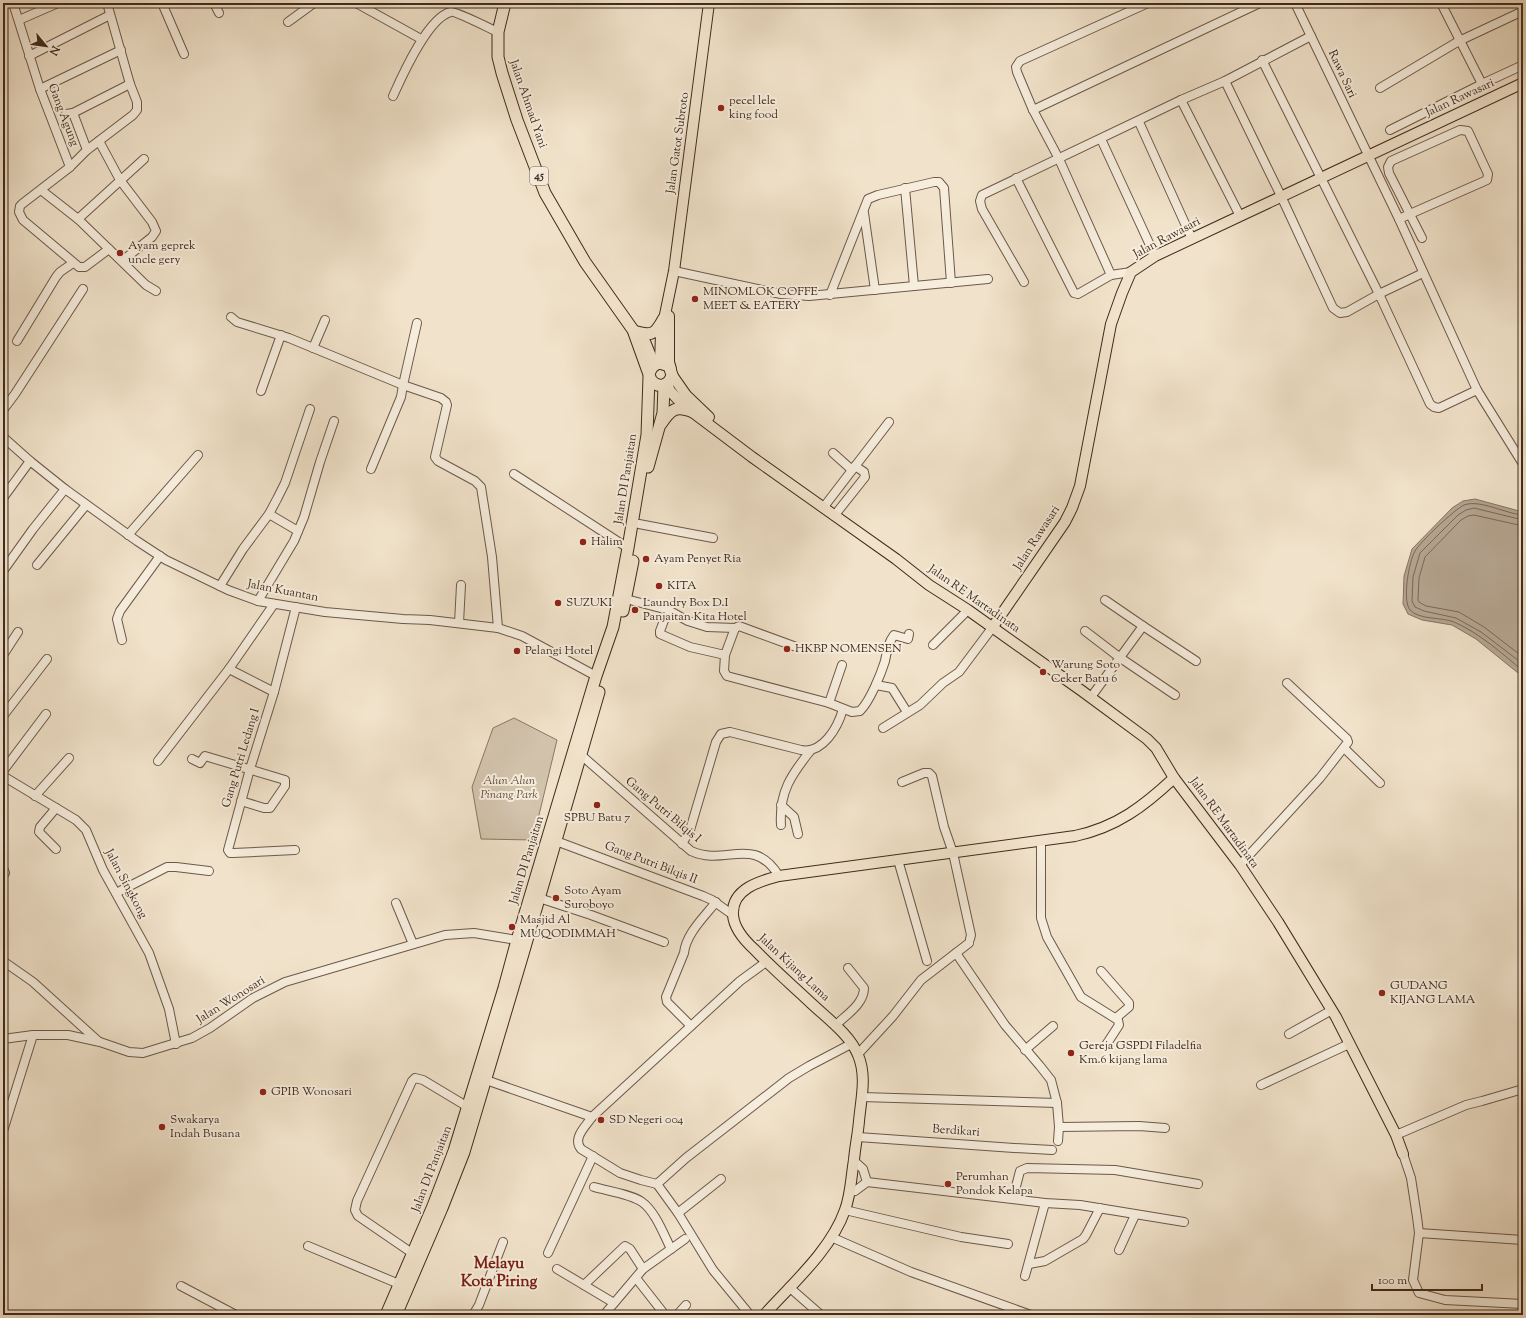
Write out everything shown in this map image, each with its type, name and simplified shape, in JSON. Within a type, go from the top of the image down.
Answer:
[{"type":"highway","name":"Jalan Ahmad Yani","points":[[504,3],[498,32],[498,57],[517,120],[545,193],[585,262],[637,333]]},
{"type":"highway","points":[[637,333],[643,334],[654,332],[658,329],[664,318]]},
{"type":"highway","points":[[637,333],[653,339],[661,334]]},
{"type":"highway","points":[[637,333],[652,435]]},
{"type":"highway","points":[[637,333],[653,370],[651,380],[656,385],[668,378],[666,364],[653,370]]},
{"type":"highway","points":[[641,355],[653,370]]},
{"type":"highway","name":"Jalan DI Panjaitan","points":[[386,1315],[403,1286],[442,1208],[464,1152],[626,599],[652,435],[653,370]]},
{"type":"highway","name":"Jalan DI Panjaitan","points":[[396,1315],[412,1253],[454,1151],[468,1108],[596,676],[613,627],[652,435],[663,412],[668,378]]},
{"type":"highway","points":[[652,435],[674,410],[682,407],[693,412]]},
{"type":"main road","name":"Jalan Gatot Subroto","points":[[671,286],[709,3]]},
{"type":"main road","name":"Jalan Rawasari","points":[[992,628],[1065,522],[1072,508],[1080,486],[1112,324],[1122,292],[1131,272],[1155,256],[1523,83]]},
{"type":"main road","points":[[653,370],[671,286]]},
{"type":"main road","points":[[668,378],[671,286]]},
{"type":"main road","name":"Jalan RE Martadinata","points":[[668,378],[670,391],[683,405],[733,441],[752,457],[896,559],[929,585],[968,610],[1090,697],[1147,739],[1156,748],[1174,778],[1240,865],[1278,922],[1332,1010],[1396,1135],[1403,1154]]},
{"type":"main road","name":"Jalan RE Martadinata","points":[[668,378],[733,441]]},
{"type":"main road","points":[[733,915],[735,903],[742,892],[758,882],[779,876],[953,854],[1094,832],[1125,817],[1142,806],[1174,778]]},
{"type":"main road","name":"Jalan Kijang Lama","points":[[733,915],[741,936],[766,962],[836,1025],[858,1054],[863,1072],[858,1137],[850,1192],[845,1210],[831,1237],[818,1255],[764,1315]]},
{"type":"street","name":"Gang Agung","points":[[13,3],[40,89],[70,167]]},
{"type":"street","points":[[19,20],[58,3]]},
{"type":"street","points":[[107,3],[130,84],[137,102],[137,110],[133,115],[87,150],[70,167],[20,206],[19,212],[20,216],[79,267],[85,267],[109,249]]},
{"type":"street","points":[[162,3],[184,54]]},
{"type":"street","points":[[214,3],[219,13]]},
{"type":"street","points":[[288,22],[314,3]]},
{"type":"street","points":[[356,3],[421,39]]},
{"type":"street","points":[[1111,274],[1059,159],[1033,110],[1017,72],[1016,66],[1020,61],[1148,3]]},
{"type":"street","points":[[1033,110],[1260,3]]},
{"type":"street","name":"Rawa Sari","points":[[1295,3],[1367,156],[1399,219],[1477,390],[1523,464]]},
{"type":"street","points":[[1445,3],[1443,7],[1482,84]]},
{"type":"street","points":[[1380,88],[1459,41],[1523,11]]},
{"type":"street","points":[[393,96],[421,39],[438,21],[450,12],[454,12],[498,32]]},
{"type":"street","points":[[29,56],[110,15]]},
{"type":"street","points":[[1024,282],[982,209],[980,201],[982,195],[1139,122],[1181,100],[1225,81],[1262,60],[1311,36]]},
{"type":"street","points":[[40,89],[120,50]]},
{"type":"street","points":[[1262,60],[1379,294],[1430,404],[1439,408],[1477,390]]},
{"type":"street","points":[[1390,130],[1523,65]]},
{"type":"street","points":[[1225,81],[1333,308],[1340,313],[1347,312],[1379,294],[1423,273]]},
{"type":"street","points":[[87,150],[70,113],[130,84]]},
{"type":"street","points":[[1181,100],[1240,216]]},
{"type":"street","points":[[1139,122],[1192,239]]},
{"type":"street","points":[[1399,219],[1410,214],[1487,180],[1488,174],[1468,132],[1460,130],[1391,161],[1388,167],[1389,173],[1410,214],[1422,238]]},
{"type":"street","points":[[1100,139],[1155,256]]},
{"type":"street","points":[[99,141],[120,180],[152,222],[156,232],[122,261]]},
{"type":"street","points":[[78,219],[144,159]]},
{"type":"street","points":[[1016,178],[1074,293],[1078,294],[1111,274],[1131,272]]},
{"type":"street","points":[[830,295],[864,212],[866,203],[872,197],[934,182],[939,182],[944,188],[951,283]]},
{"type":"street","points":[[905,188],[914,286]]},
{"type":"street","points":[[41,190],[78,219],[146,285],[156,291]]},
{"type":"street","points":[[864,212],[875,290]]},
{"type":"street","points":[[17,340],[56,277],[60,272],[73,263]]},
{"type":"street","points":[[674,271],[781,294],[809,296],[988,279]]},
{"type":"street","points":[[3,410],[83,289]]},
{"type":"street","points":[[231,317],[237,322],[281,335],[403,385],[442,398],[446,402],[446,411],[435,450],[435,459],[475,481],[481,487],[492,557],[498,628]]},
{"type":"street","points":[[313,348],[325,320]]},
{"type":"street","points":[[371,469],[399,404],[417,323]]},
{"type":"street","points":[[261,391],[281,335]]},
{"type":"street","points":[[220,586],[243,550],[269,514],[284,485],[310,409]]},
{"type":"street","points":[[258,601],[294,541],[304,517],[334,421]]},
{"type":"street","points":[[823,508],[889,422]]},
{"type":"street","name":"Jalan Kuantan","points":[[3,437],[65,489],[128,535],[185,570],[220,586],[258,601],[326,612],[459,623],[498,628],[522,636],[596,676]]},
{"type":"street","points":[[833,453],[854,468],[864,472],[864,477],[834,516]]},
{"type":"street","points":[[128,535],[198,455]]},
{"type":"street","points":[[3,498],[30,461]]},
{"type":"street","points":[[514,474],[628,548]]},
{"type":"street","points":[[3,572],[33,529],[65,489]]},
{"type":"street","points":[[37,565],[86,505]]},
{"type":"street","points":[[269,514],[298,531]]},
{"type":"street","points":[[639,524],[714,538]]},
{"type":"street","points":[[122,640],[117,620],[120,611],[160,556]]},
{"type":"street","points":[[459,623],[461,585]]},
{"type":"street","points":[[626,599],[668,610],[688,621],[707,627],[735,628],[741,626],[799,648]]},
{"type":"street","points":[[1105,600],[1196,661]]},
{"type":"street","points":[[158,761],[229,669],[274,604]]},
{"type":"street","name":"Gang Putri Ledang I","points":[[295,850],[256,853],[228,852],[228,845],[274,692],[296,607]]},
{"type":"street","points":[[668,610],[660,631],[662,636],[690,647],[724,655]]},
{"type":"street","points":[[933,645],[968,610]]},
{"type":"street","points":[[1090,697],[1143,626]]},
{"type":"street","points":[[735,628],[724,655],[723,668],[727,676],[829,703],[852,712],[860,711],[876,685],[890,641],[894,635],[908,639],[909,634]]},
{"type":"street","points":[[883,728],[920,705],[943,683],[959,672],[992,628]]},
{"type":"street","points":[[1085,630],[1119,657],[1175,695]]},
{"type":"street","points":[[3,655],[18,632]]},
{"type":"street","points":[[3,716],[47,660]]},
{"type":"street","points":[[829,703],[842,665]]},
{"type":"street","points":[[229,669],[274,692]]},
{"type":"street","points":[[1240,865],[1320,778],[1348,742],[1347,739],[1287,684]]},
{"type":"street","points":[[876,685],[892,688],[907,712]]},
{"type":"street","points":[[780,825],[780,811],[784,790],[791,776],[811,750],[827,739],[834,730],[844,709]]},
{"type":"street","points":[[3,771],[46,714]]},
{"type":"street","points":[[682,844],[690,830],[716,742],[721,734],[730,732],[801,750],[811,750]]},
{"type":"street","points":[[1344,748],[1380,783]]},
{"type":"street","name":"Gang Putri Bilqis I","points":[[581,755],[682,844],[696,853],[709,856],[756,854],[769,861],[779,876]]},
{"type":"street","points":[[192,759],[200,763],[205,756],[284,780],[285,786],[270,808],[264,808],[241,801]]},
{"type":"street","points":[[35,796],[69,758]]},
{"type":"street","points":[[858,1054],[893,1016],[921,980],[970,941],[971,935],[953,854],[944,827],[932,776],[929,773],[924,773],[902,782]]},
{"type":"street","name":"Jalan Singkong","points":[[3,776],[76,820],[83,826],[103,870],[149,953],[169,1009],[176,1044]]},
{"type":"street","points":[[782,805],[794,817],[798,834]]},
{"type":"street","points":[[56,808],[40,827],[39,832],[56,849]]},
{"type":"street","points":[[1041,840],[1041,918],[1047,937],[1081,997],[1116,1018],[1119,1023],[1119,1026],[1106,1045]]},
{"type":"street","name":"Gang Putri Bilqis II","points":[[556,841],[716,902],[733,915]]},
{"type":"street","points":[[898,860],[927,961]]},
{"type":"street","points":[[116,894],[167,867],[209,871]]},
{"type":"street","points":[[3,868],[5,873],[3,876]]},
{"type":"street","points":[[539,898],[591,915],[664,942]]},
{"type":"street","points":[[691,1026],[667,1002],[666,997],[687,942],[716,902]]},
{"type":"street","points":[[396,903],[413,944]]},
{"type":"street","name":"Jalan Wonosari","points":[[3,1039],[33,1035],[68,1035],[100,1042],[129,1052],[143,1053],[192,1038],[210,1028],[253,998],[277,985],[445,935],[468,933],[517,940]]},
{"type":"street","points":[[956,953],[1005,1026],[1051,1080],[1057,1102],[1059,1127],[1058,1141]]},
{"type":"street","points":[[3,961],[33,982],[100,1042]]},
{"type":"street","points":[[750,1315],[713,1270],[678,1213],[657,1184],[628,1176],[581,1149],[578,1146],[577,1141],[578,1137],[592,1117],[746,975],[766,962]]},
{"type":"street","points":[[836,1025],[857,1005],[864,992],[864,988],[848,968]]},
{"type":"street","points":[[1101,971],[1129,1003],[1129,1007],[1116,1018]]},
{"type":"street","points":[[1289,1034],[1332,1010]]},
{"type":"street","points":[[1025,1050],[1053,1026]]},
{"type":"street","points":[[3,1131],[33,1035]]},
{"type":"street","points":[[657,1184],[686,1158],[789,1078],[851,1044]]},
{"type":"street","points":[[1261,1084],[1349,1044]]},
{"type":"street","points":[[412,1253],[358,1216],[355,1207],[359,1196],[415,1078],[423,1080],[468,1108]]},
{"type":"street","points":[[486,1080],[592,1117]]},
{"type":"street","points":[[1396,1135],[1466,1105],[1523,1089]]},
{"type":"street","points":[[862,1097],[1057,1102]]},
{"type":"street","points":[[1059,1127],[1139,1126],[1165,1128]]},
{"type":"street","name":"Berdikari","points":[[858,1137],[1052,1150]]},
{"type":"street","name":"Jalan RE Martadinata","points":[[1403,1154],[1411,1178],[1419,1233],[1413,1280],[1419,1293],[1446,1300],[1523,1304]]},
{"type":"street","points":[[548,1253],[593,1156]]},
{"type":"street","points":[[854,1160],[863,1169],[867,1182]]},
{"type":"street","points":[[1013,1198],[1020,1171],[1027,1168],[1115,1170],[1198,1184]]},
{"type":"street","points":[[678,1213],[721,1179]]},
{"type":"street","points":[[850,1192],[855,1191],[867,1182],[1013,1198],[1044,1203],[1100,1208],[1184,1222]]},
{"type":"street","points":[[594,1187],[642,1202],[651,1211],[671,1249]]},
{"type":"street","points":[[1025,1276],[1044,1203]]},
{"type":"street","points":[[1029,1264],[1045,1261],[1083,1239],[1100,1208]]},
{"type":"street","points":[[845,1210],[961,1237],[1008,1244]]},
{"type":"street","points":[[1119,1250],[1135,1214]]},
{"type":"street","points":[[1419,1233],[1523,1240]]},
{"type":"street","points":[[831,1237],[911,1272],[1031,1315]]},
{"type":"street","points":[[604,1315],[643,1269],[685,1239]]},
{"type":"street","points":[[473,1315],[479,1305],[504,1242]]},
{"type":"street","points":[[308,1246],[403,1286]]},
{"type":"street","points":[[584,1285],[625,1246],[630,1249],[643,1269]]},
{"type":"street","points":[[557,1269],[614,1304]]},
{"type":"street","points":[[636,1278],[664,1315]]},
{"type":"street","points":[[181,1286],[236,1315]]},
{"type":"street","points":[[789,1287],[821,1315]]},
{"type":"street","points":[[677,1315],[686,1305]]},
{"type":"green space","name":"Alun Alun Pinang Park","points":[[514,718],[557,740],[533,840],[481,839],[472,787],[493,728]]},
{"type":"water","points":[[1475,499],[1523,512],[1523,677],[1476,639],[1452,625],[1422,620],[1408,614],[1403,604],[1404,576],[1412,549],[1452,508],[1463,501]]},
{"type":"place","name":"pecel lele king food","points":[[721,108]]},
{"type":"place","name":"Ayam geprek uncle gery","points":[[120,253]]},
{"type":"place","name":"MINOMLOK COFFE MEET & EATERY","points":[[695,299]]},
{"type":"place","name":"Halim","points":[[583,542]]},
{"type":"place","name":"Ayam Penyet Ria","points":[[646,559]]},
{"type":"place","name":"KITA","points":[[659,586]]},
{"type":"place","name":"SUZUKI","points":[[558,603]]},
{"type":"place","name":"Laundry Box D.I Panjaitan Kita Hotel","points":[[635,610]]},
{"type":"place","name":"HKBP NOMENSEN","points":[[787,649]]},
{"type":"place","name":"Pelangi Hotel","points":[[517,651]]},
{"type":"place","name":"Warung Soto Ceker Batu 6","points":[[1043,672]]},
{"type":"place","name":"SPBU Batu 7","points":[[597,805]]},
{"type":"place","name":"Soto Ayam Suroboyo","points":[[556,898]]},
{"type":"place","name":"Masjid Al MUQODIMMAH","points":[[512,927]]},
{"type":"place","name":"GUDANG KIJANG LAMA","points":[[1382,993]]},
{"type":"place","name":"Gereja GSPDI Filadelfia Km.6 kijang lama","points":[[1071,1053]]},
{"type":"place","name":"GPIB Wonosari","points":[[263,1092]]},
{"type":"place","name":"SD Negeri 004","points":[[601,1120]]},
{"type":"place","name":"Swakarya Indah Busana","points":[[162,1127]]},
{"type":"place","name":"Perumhan Pondok Kelapa","points":[[948,1184]]},
{"type":"district","name":"Melayu Kota Piring","points":[[499,1273]]}]
